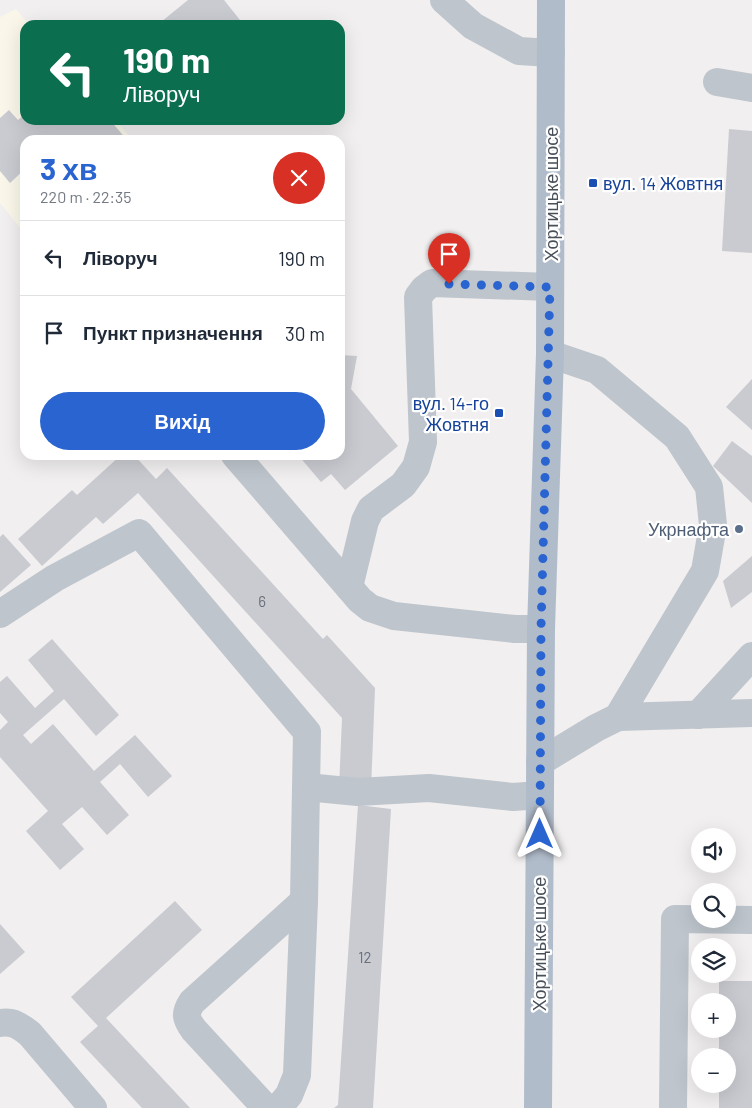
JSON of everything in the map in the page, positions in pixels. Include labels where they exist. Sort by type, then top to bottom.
[{"type":"main road","name":"Хортицьке шосе","points":[[538,1108],[541,629],[550,354],[551,0]]},
{"type":"lane","points":[[444,0],[473,26],[519,52],[551,54]]},
{"type":"lane","points":[[717,82],[752,88]]},
{"type":"lane","points":[[349,587],[365,521],[371,509],[403,485],[416,467],[423,442],[418,297],[432,283],[550,287]]},
{"type":"lane","points":[[550,354],[597,370],[677,437],[709,487],[713,525],[704,571],[618,717]]},
{"type":"lane","points":[[239,460],[360,600],[370,608],[394,616],[515,629],[541,629]]},
{"type":"lane","points":[[0,614],[55,578],[139,533],[307,732],[304,901],[297,1075],[289,1095],[278,1108]]},
{"type":"lane","points":[[698,715],[752,656]]},
{"type":"lane","points":[[540,762],[618,717],[752,713]]},
{"type":"lane","points":[[306,787],[358,792],[428,788],[512,797],[540,795]]},
{"type":"lane","points":[[266,1108],[194,1030],[188,1022],[187,1010],[192,1002],[304,901]]},
{"type":"lane","points":[[673,1108],[675,919],[752,920]]},
{"type":"lane","points":[[0,1023],[10,1022],[22,1027],[30,1034],[94,1108]]},
{"type":"shaded area","points":[[16,9],[26,20],[20,20],[20,125],[120,125],[128,135],[20,135],[20,228],[0,203],[0,17]]},
{"type":"building","points":[[188,0],[224,0],[240,20],[163,20]]},
{"type":"building","points":[[9,110],[18,120],[20,118],[20,125],[114,125],[123,135],[20,135],[20,174],[10,183],[0,171],[0,118]]},
{"type":"building","points":[[729,129],[752,131],[752,253],[722,251]]},
{"type":"building","points":[[345,355],[357,356],[351,389],[398,446],[345,490],[331,474],[321,482],[302,460],[345,460]]},
{"type":"building","points":[[752,379],[752,430],[726,407]]},
{"type":"building","points":[[732,441],[752,456],[752,503],[713,466]]},
{"type":"building","points":[[116,460],[139,460],[156,479],[167,468],[323,639],[327,635],[375,688],[371,790],[339,789],[342,718],[138,493],[103,524],[96,517],[42,566],[18,539],[72,490],[77,495]]},
{"type":"building","points":[[3,534],[31,565],[0,592],[0,537]]},
{"type":"building","points":[[752,556],[752,592],[731,608],[723,581]]},
{"type":"building","points":[[52,639],[119,715],[96,736],[64,699],[23,735],[31,744],[53,724],[94,771],[135,735],[172,776],[148,797],[120,764],[100,782],[129,815],[107,835],[82,807],[62,824],[84,849],[60,870],[26,831],[48,811],[0,757],[0,730],[8,722],[0,713],[0,682],[7,676],[35,708],[54,691],[28,660]]},
{"type":"building","points":[[358,805],[391,809],[373,1108],[334,1108],[338,1105]]},
{"type":"building","points":[[175,901],[202,930],[106,1018],[190,1108],[142,1108],[80,1042],[98,1026],[71,997]]},
{"type":"building","points":[[0,924],[25,952],[0,974]]},
{"type":"building","points":[[752,981],[752,1108],[719,1108],[719,1093],[736,1093],[736,1048],[719,1048],[719,1038],[736,1038],[736,993],[719,993],[719,983]]},
{"type":"place","name":"вул. 14 Жовтня","points":[[593,183]]},
{"type":"place","name":"вул. 14-го Жовтня","points":[[499,413]]},
{"type":"place","name":"Укрнафта","points":[[739,529]]},
{"type":"route","points":[[449,284],[550,287],[541,629],[540,834]]}]
